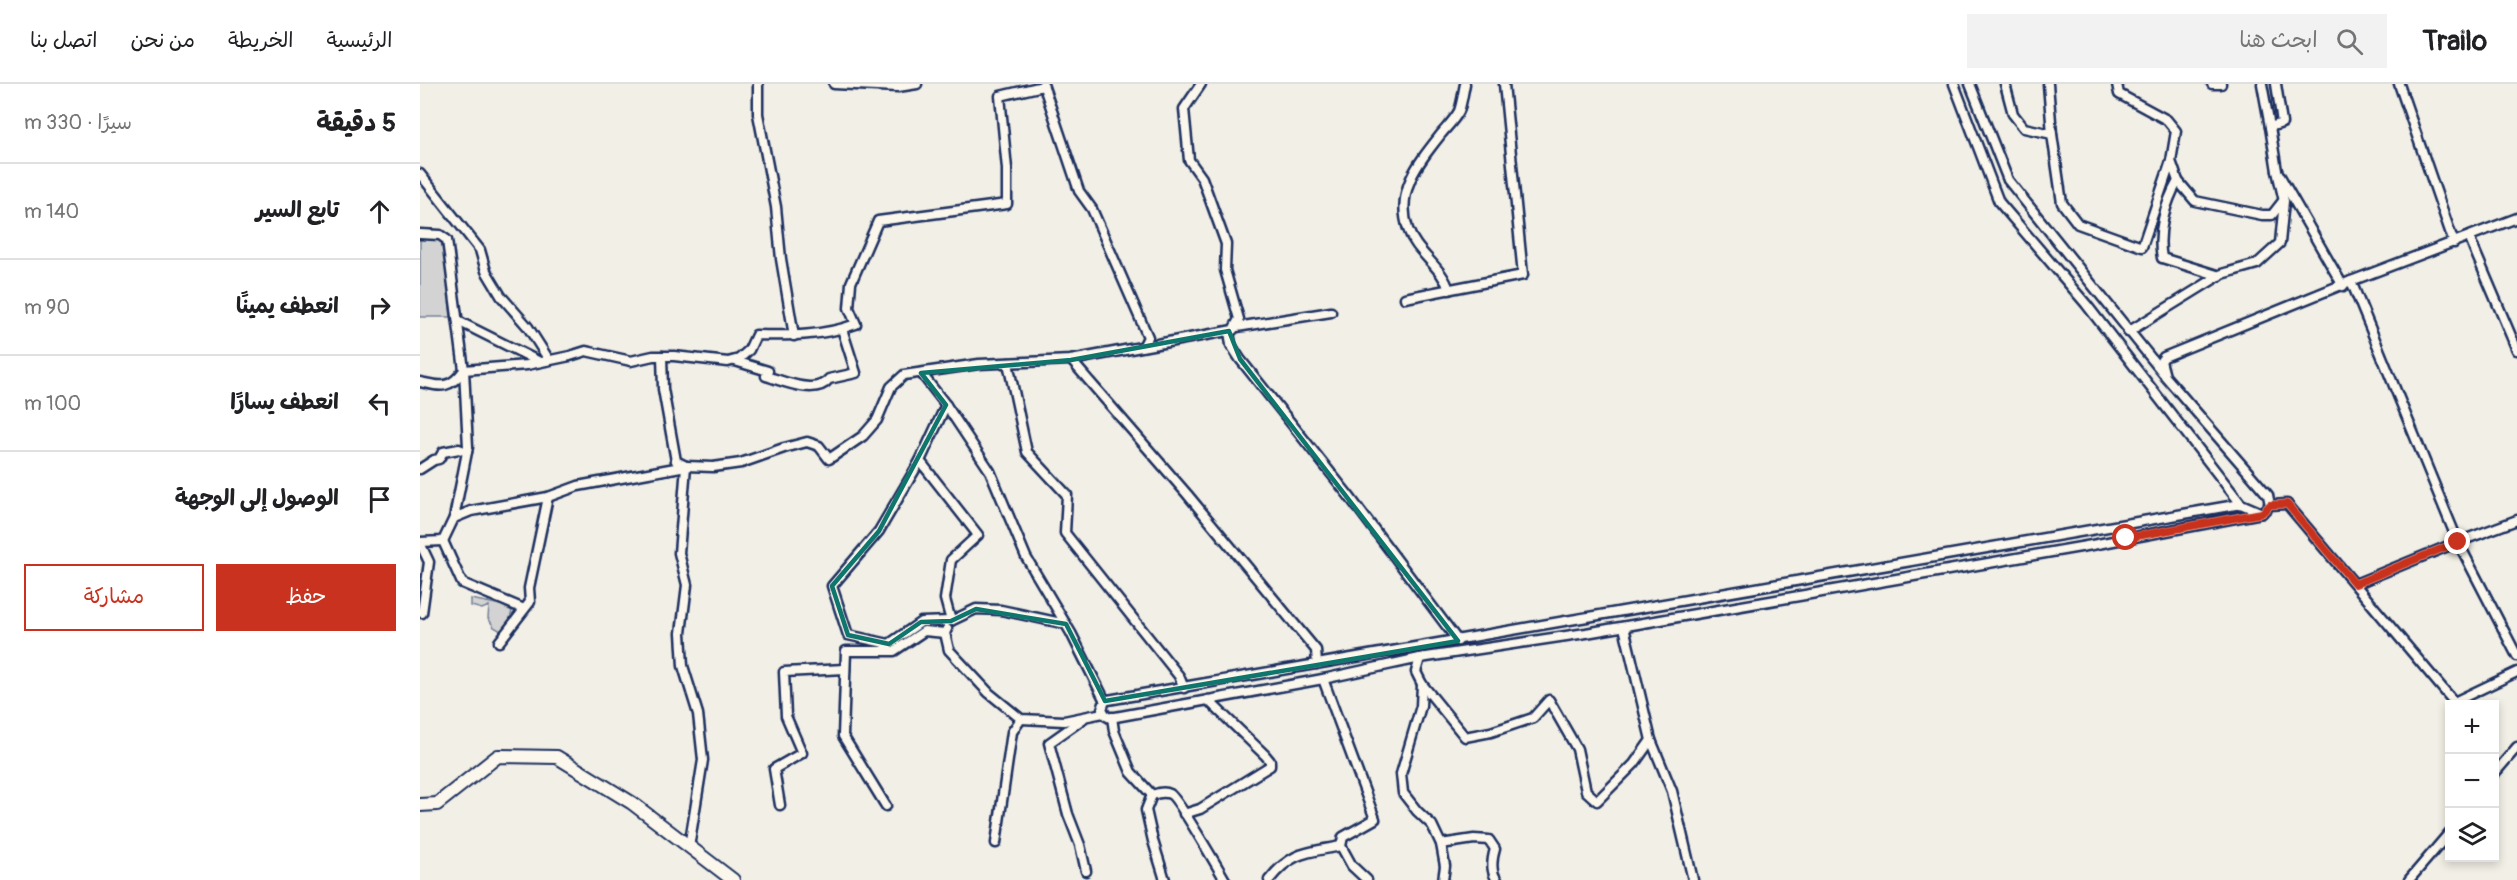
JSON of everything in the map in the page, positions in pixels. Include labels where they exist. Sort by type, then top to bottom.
[{"type":"street","points":[[758,84],[758,114],[776,207],[781,259],[794,336]]},
{"type":"street","points":[[834,84],[898,87],[917,84]]},
{"type":"street","points":[[1201,84],[1184,109],[1189,160],[1202,178],[1226,244],[1225,270],[1239,319],[1233,329],[1231,345],[1356,504],[1458,641]]},
{"type":"street","points":[[1449,290],[1445,278],[1408,231],[1405,213],[1406,191],[1416,165],[1458,112],[1465,84]]},
{"type":"street","points":[[1405,298],[1523,275],[1504,84]]},
{"type":"street","points":[[1954,84],[1999,202],[2086,304],[2241,504],[2262,513]]},
{"type":"street","points":[[1970,84],[2008,180],[2128,332],[2268,495],[2270,505]]},
{"type":"street","points":[[2005,84],[2013,114],[2024,128],[2052,135]]},
{"type":"street","points":[[2048,84],[2052,135],[2062,203],[2078,224],[2142,247],[2171,161],[2176,131],[2167,120],[2119,94],[2117,84]]},
{"type":"street","points":[[2212,84],[2221,84]]},
{"type":"street","points":[[2128,332],[2220,276],[2257,264],[2280,243],[2284,201],[2262,84]]},
{"type":"street","points":[[2270,127],[2282,123],[2276,84]]},
{"type":"street","points":[[2399,84],[2454,243]]},
{"type":"street","points":[[735,361],[749,350],[756,335],[794,336],[842,329],[856,324],[849,308],[851,283],[878,221],[1007,204],[1007,169],[1000,96],[1043,85],[1079,191],[1092,209],[1148,337],[1144,345]]},
{"type":"street","points":[[2171,161],[2178,181],[2195,201],[2262,215],[2272,215],[2284,201]]},
{"type":"street","points":[[2277,171],[2343,286]]},
{"type":"street","points":[[420,174],[476,243],[486,271],[501,296],[528,327],[549,360]]},
{"type":"street","points":[[2178,181],[2171,193],[2159,240],[2162,258],[2220,276]]},
{"type":"street","points":[[2165,376],[2161,361],[2164,357],[2351,281],[2517,218]]},
{"type":"street","points":[[420,234],[440,235],[447,240],[464,370],[467,452],[454,518],[443,541],[462,583],[524,609]]},
{"type":"street","points":[[2469,237],[2517,350]]},
{"type":"street","points":[[2351,281],[2458,542],[2517,656]]},
{"type":"street","points":[[454,518],[471,511],[548,497],[578,486],[686,466],[712,467],[741,463],[807,442],[819,446],[829,459],[863,436],[877,420],[891,387],[904,375],[979,364],[1071,360],[1331,312]]},
{"type":"street","points":[[458,321],[540,362]]},
{"type":"street","points":[[420,382],[441,387],[455,382],[464,370],[540,362],[585,351],[631,361],[662,356],[735,361],[768,371],[766,376],[814,388],[825,384],[829,379],[856,373],[842,329]]},
{"type":"street","points":[[662,356],[663,388],[676,461],[686,466]]},
{"type":"street","points":[[1071,360],[1187,494],[1316,650],[1317,664]]},
{"type":"street","points":[[1008,363],[1027,452],[1067,495],[1065,533],[1179,676],[1184,688]]},
{"type":"street","points":[[921,373],[946,405],[990,471],[1026,557],[1066,624],[1105,702],[1103,713]]},
{"type":"street","points":[[946,405],[920,461],[879,531],[832,586],[848,635],[889,644],[921,622],[951,621],[976,609],[1001,610],[1066,624]]},
{"type":"street","points":[[420,469],[439,459],[444,452],[459,449],[467,452]]},
{"type":"street","points":[[920,461],[978,535],[951,560],[945,598],[951,621],[945,633],[949,650],[989,693],[1021,719],[1064,721],[1103,713],[1112,717],[1323,679],[1420,658],[1624,627],[2262,513],[2270,505],[2287,504],[2454,702],[2517,672]]},
{"type":"street","points":[[686,466],[679,553],[687,585],[681,633],[683,666],[698,714],[703,760],[689,847]]},
{"type":"street","points":[[499,642],[530,602],[535,558],[548,497]]},
{"type":"street","points":[[1105,702],[2241,504]]},
{"type":"street","points":[[2355,584],[2517,520]]},
{"type":"street","points":[[422,613],[429,562],[420,543],[443,541]]},
{"type":"street","points":[[1624,627],[1651,740],[1672,791],[1693,880]]},
{"type":"street","points":[[886,806],[843,735],[846,651],[894,651],[924,631],[945,633]]},
{"type":"street","points":[[1420,658],[1416,672],[1422,684],[1465,737],[1491,732],[1533,718],[1550,700],[1577,749],[1586,791],[1597,801],[1635,764],[1651,740]]},
{"type":"street","points":[[780,806],[774,770],[802,753],[786,716],[784,672],[846,669]]},
{"type":"street","points":[[1323,679],[1375,819],[1343,837],[1341,846],[1352,866],[1367,880]]},
{"type":"street","points":[[1422,684],[1421,706],[1401,774],[1402,793],[1432,825],[1441,844],[1445,866],[1443,880]]},
{"type":"street","points":[[1184,814],[1200,809],[1270,766],[1270,761],[1265,754],[1208,700]]},
{"type":"street","points":[[1086,871],[1049,742],[1089,716]]},
{"type":"street","points":[[1112,717],[1114,731],[1131,772],[1152,795]]},
{"type":"street","points":[[996,843],[1012,732],[1021,719]]},
{"type":"street","points":[[2499,768],[2517,747]]},
{"type":"street","points":[[420,805],[437,804],[498,756],[557,757],[632,803],[733,880]]},
{"type":"street","points":[[1165,880],[1146,810],[1152,795],[1161,792],[1169,793],[1179,802],[1225,880]]},
{"type":"street","points":[[2409,880],[2445,838]]},
{"type":"street","points":[[1441,844],[1474,839],[1489,840],[1495,849],[1492,861],[1494,879]]},
{"type":"street","points":[[1269,880],[1281,864],[1296,855],[1341,846]]},
{"type":"highlighted area","points":[[1229,331],[1240,359],[1458,641],[1105,701],[1066,624],[976,609],[951,621],[921,622],[889,644],[848,635],[832,586],[879,531],[946,405],[921,373],[1071,360]]},
{"type":"shaded area","points":[[420,238],[437,238],[444,244],[451,317],[420,317]]},
{"type":"shaded area","points":[[471,599],[501,605],[512,611],[509,622],[501,631],[494,627],[488,618],[489,606],[482,609],[471,606]]},
{"type":"route","points":[[2126,538],[2262,513],[2270,505],[2287,504],[2355,584],[2458,542]]}]
